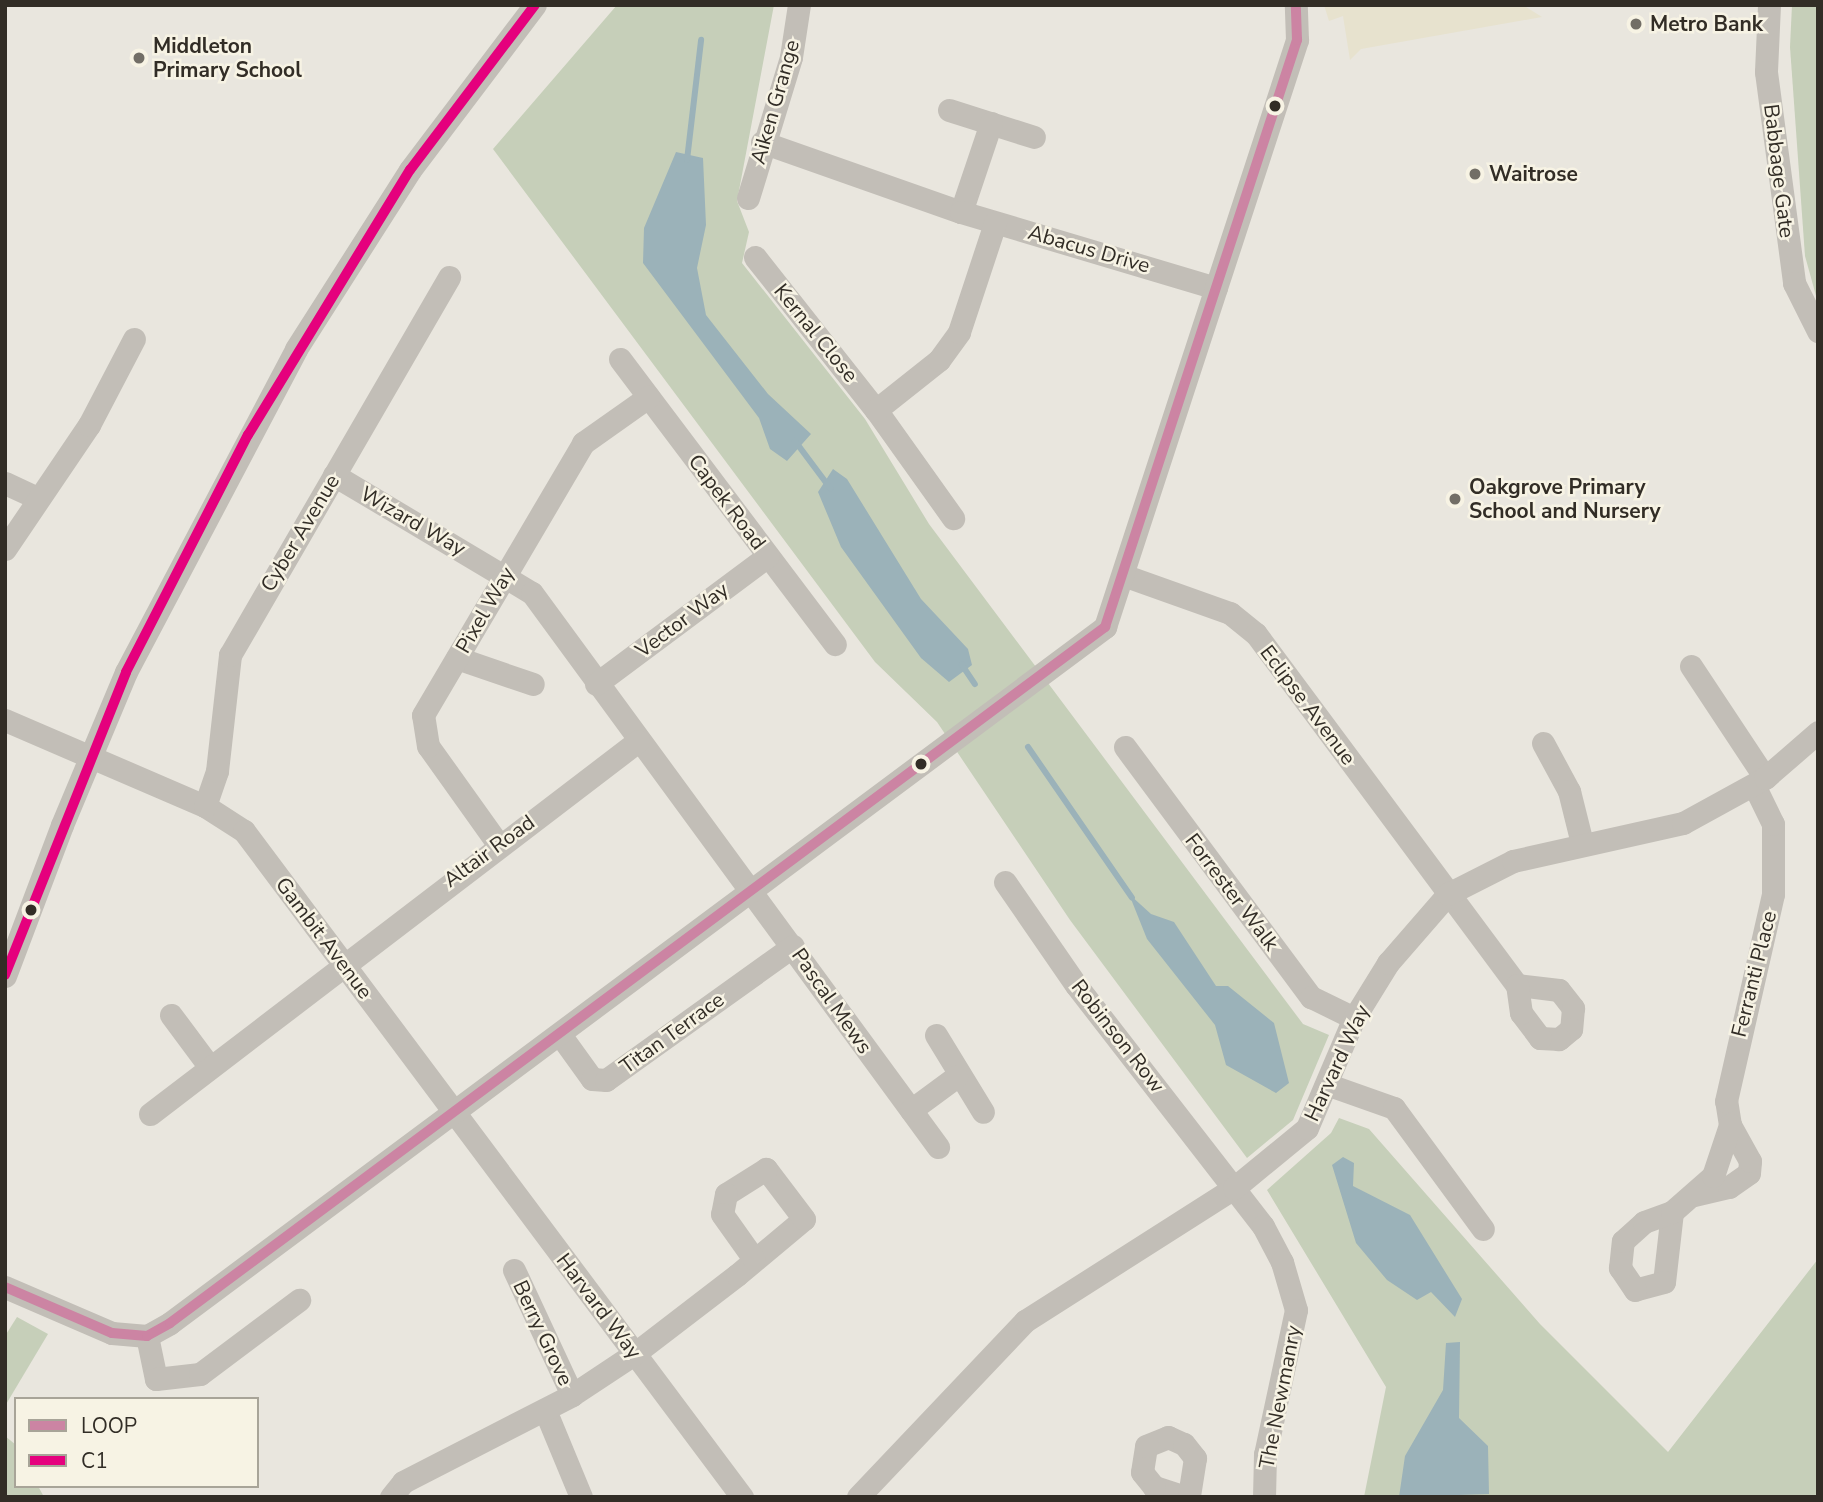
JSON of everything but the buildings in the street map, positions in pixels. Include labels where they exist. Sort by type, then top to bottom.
[{"type":"street","points":[[5,976],[62,825],[126,672],[296,349],[410,170],[535,5]]},
{"type":"street","name":"Aiken Grange","points":[[748,198],[762,142],[792,57],[799,5]]},
{"type":"street","points":[[5,1287],[112,1333],[147,1336],[455,1116],[1105,627],[1297,40],[1296,5]]},
{"type":"street","name":"Babbage Gate","points":[[1769,5],[1766,72],[1794,283],[1818,331]]},
{"type":"street","points":[[949,110],[1034,136]]},
{"type":"street","points":[[961,212],[991,123]]},
{"type":"street","name":"Abacus Drive","points":[[762,142],[961,212],[1216,289]]},
{"type":"street","points":[[877,410],[939,360],[959,332],[995,223]]},
{"type":"street","name":"Kernal Close","points":[[755,257],[877,410],[953,518]]},
{"type":"street","name":"Cyber Avenue","points":[[205,806],[217,771],[230,655],[449,277]]},
{"type":"street","points":[[5,548],[35,497],[89,425],[134,339]]},
{"type":"street","name":"Capek Road","points":[[620,359],[835,644]]},
{"type":"street","name":"Pixel Way","points":[[498,844],[428,746],[423,715],[583,443],[648,397]]},
{"type":"street","name":"Wizard Way","points":[[334,475],[505,574],[532,593],[638,741],[753,892]]},
{"type":"street","points":[[5,483],[35,497]]},
{"type":"street","name":"Vector Way","points":[[596,684],[768,556]]},
{"type":"street","name":"Eclipse Avenue","points":[[1123,575],[1230,613],[1256,634],[1517,985]]},
{"type":"street","points":[[457,658],[533,684]]},
{"type":"street","name":"Ferranti Place","points":[[1691,666],[1760,782],[1773,824],[1773,894],[1752,1001],[1737,1040],[1726,1101],[1730,1125],[1750,1161],[1749,1173],[1729,1187],[1694,1195]]},
{"type":"street","name":"Gambit Avenue","points":[[5,720],[205,806],[244,831],[455,1116]]},
{"type":"street","name":"Harvard Way","points":[[858,1497],[1025,1321],[1234,1188],[1307,1128],[1329,1085],[1354,1018],[1388,963],[1448,894],[1513,861],[1582,843],[1682,823],[1760,782],[1818,732]]},
{"type":"street","name":"Altair Road","points":[[150,1114],[342,962],[638,741]]},
{"type":"street","points":[[1543,743],[1569,791],[1582,843]]},
{"type":"street","name":"Forrester Walk","points":[[1125,747],[1311,997],[1354,1018]]},
{"type":"street","name":"Robinson Row","points":[[1005,882],[1076,985],[1234,1188]]},
{"type":"street","name":"Pascal Mews","points":[[753,892],[938,1147]]},
{"type":"street","name":"Titan Terrace","points":[[561,1035],[592,1079],[606,1080],[793,946]]},
{"type":"street","points":[[171,1015],[209,1066]]},
{"type":"street","points":[[936,1035],[956,1077],[983,1112]]},
{"type":"street","points":[[911,1110],[956,1077]]},
{"type":"street","points":[[1329,1085],[1394,1108],[1483,1229]]},
{"type":"street","name":"Harvard Way","points":[[455,1116],[742,1497]]},
{"type":"street","name":"Ferranti Place","points":[[1672,1212],[1713,1176],[1730,1125]]},
{"type":"street","name":"The Newmanry","points":[[1234,1188],[1282,1262],[1296,1310],[1265,1454],[1264,1497]]},
{"type":"street","name":"Berry Grove","points":[[580,1497],[545,1410],[634,1354],[754,1259]]},
{"type":"street","name":"Berry Grove","points":[[514,1270],[572,1395]]},
{"type":"street","points":[[147,1336],[156,1379],[201,1374],[299,1300]]},
{"type":"street","points":[[391,1497],[403,1482],[545,1410]]},
{"type":"green space","points":[[617,5],[774,5],[737,201],[749,232],[742,263],[865,419],[929,524],[1303,1024],[1329,1035],[1293,1120],[1247,1158],[1070,920],[937,722],[875,662],[493,149]]},
{"type":"green space","points":[[1792,5],[1818,5],[1818,303],[1805,256],[1790,47]]},
{"type":"green space","points":[[1339,1118],[1369,1129],[1540,1324],[1668,1452],[1818,1259],[1818,1497],[1364,1497],[1386,1387],[1267,1190],[1331,1133]]},
{"type":"green space","points":[[17,1317],[48,1334],[5,1406],[5,1336]]},
{"type":"green space","points":[[5,1436],[14,1443],[14,1488],[39,1488],[44,1497],[5,1497]]},
{"type":"shaded area","points":[[1324,5],[1523,5],[1542,17],[1361,49],[1350,60],[1343,16],[1329,21]]},
{"type":"water","points":[[676,152],[703,158],[706,225],[697,268],[706,315],[768,394],[811,434],[787,461],[770,449],[759,418],[643,263],[644,228]]},
{"type":"water","points":[[833,469],[847,479],[921,599],[968,649],[972,665],[949,682],[921,658],[841,547],[818,492]]},
{"type":"water","points":[[1129,894],[1151,914],[1174,922],[1216,986],[1228,986],[1274,1023],[1289,1083],[1276,1093],[1226,1065],[1215,1025],[1147,939]]},
{"type":"water","points":[[1343,1157],[1354,1163],[1353,1186],[1410,1215],[1462,1299],[1455,1317],[1431,1292],[1417,1300],[1387,1280],[1356,1243],[1332,1165]]},
{"type":"water","points":[[1460,1342],[1459,1418],[1488,1446],[1489,1494],[1399,1497],[1405,1456],[1443,1390],[1446,1343]]},
{"type":"waterway","points":[[687,160],[701,40]]},
{"type":"waterway","points":[[795,441],[830,488]]},
{"type":"waterway","points":[[962,665],[975,684]]},
{"type":"waterway","points":[[1028,747],[1132,898]]},
{"type":"transit line","name":"C1","points":[[5,975],[126,672],[248,435],[410,170],[535,5]]},
{"type":"transit line","name":"LOOP","points":[[5,1287],[112,1333],[147,1336],[170,1323],[1105,627],[1297,40],[1296,5]]},
{"type":"place","name":"Metro Bank","points":[[1636,24]]},
{"type":"place","name":"Middleton Primary School","points":[[139,58]]},
{"type":"place","name":"Waitrose","points":[[1475,174]]},
{"type":"place","name":"Oakgrove Primary School and Nursery","points":[[1455,499]]}]
